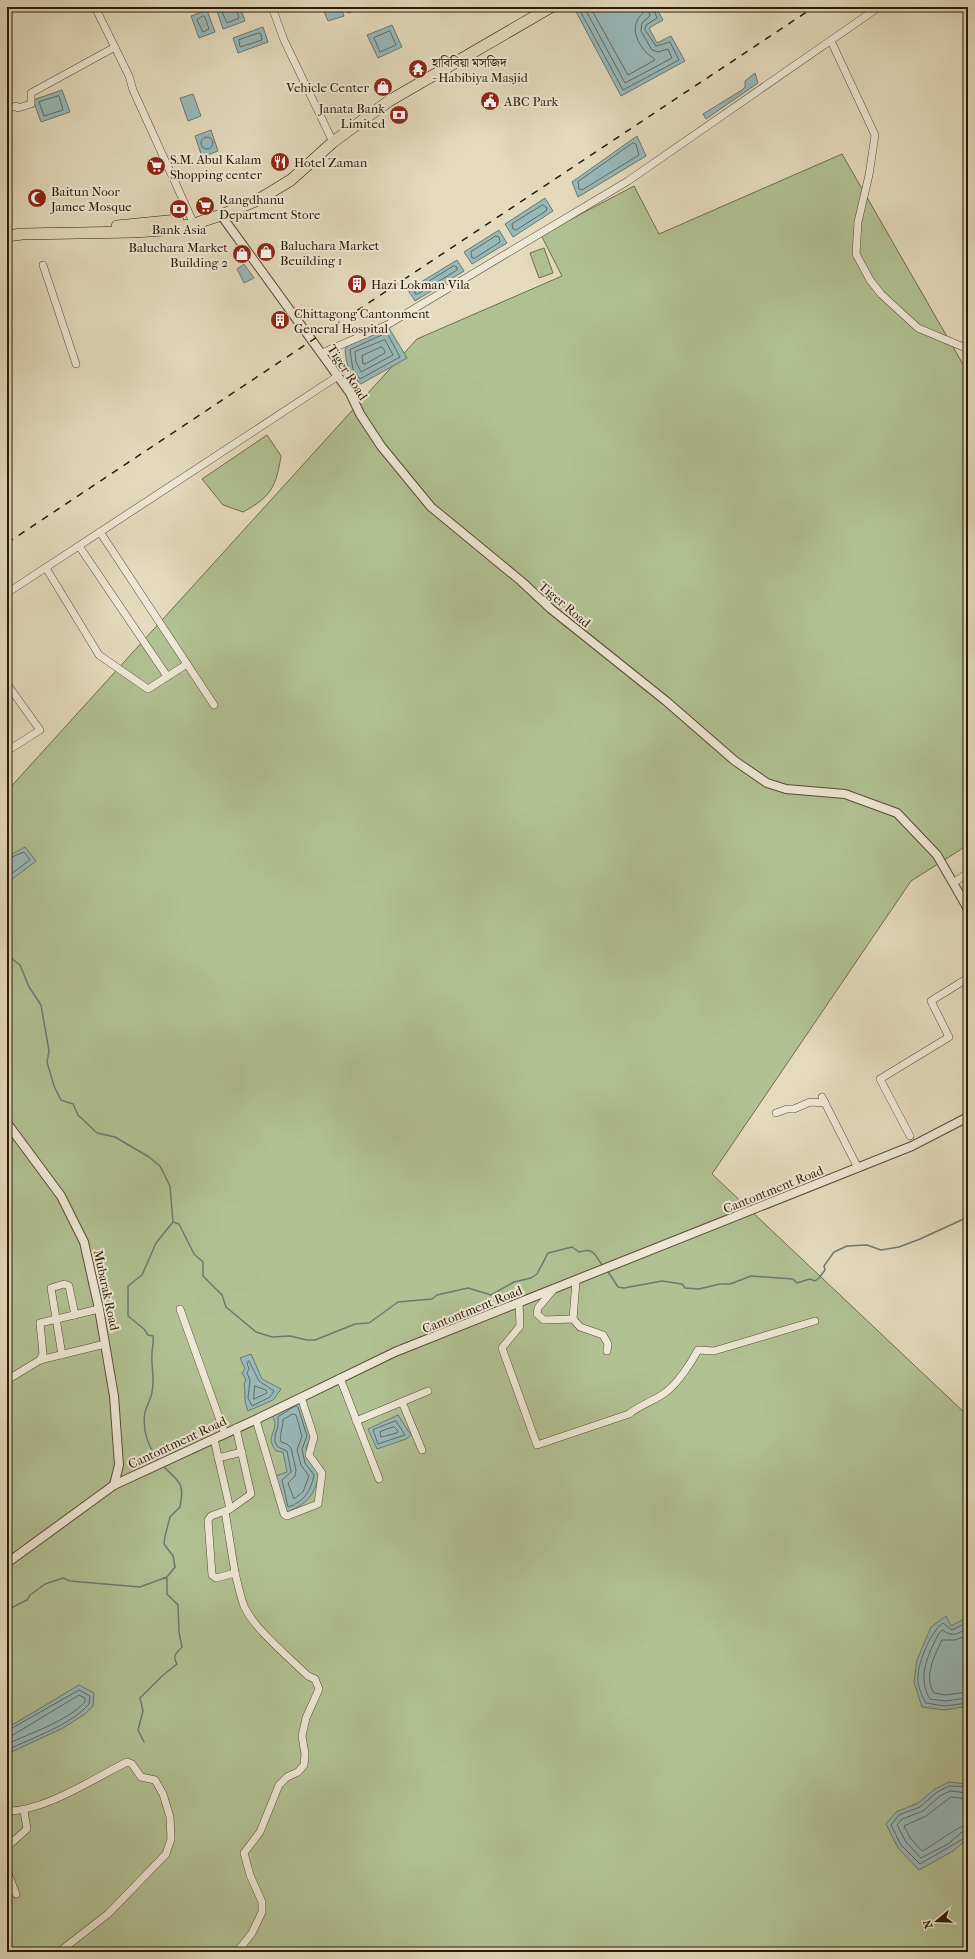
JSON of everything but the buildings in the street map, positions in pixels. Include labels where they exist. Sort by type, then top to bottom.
[{"type":"highway","points":[[7,230],[37,227],[115,226],[194,221],[245,199],[280,180],[332,140],[385,96],[537,7]]},
{"type":"highway","points":[[7,236],[22,234],[163,230],[221,215],[258,200],[291,180],[332,140],[396,96],[551,7]]},
{"type":"street","points":[[95,7],[115,47],[194,221]]},
{"type":"street","points":[[272,7],[284,40],[332,140]]},
{"type":"street","points":[[322,353],[387,325],[628,181],[879,7]]},
{"type":"street","points":[[831,41],[875,135],[869,175],[858,222],[856,254],[870,280],[881,294],[918,328],[968,349]]},
{"type":"street","points":[[7,109],[16,106],[18,108],[31,104],[31,93],[115,47]]},
{"type":"street","name":"Tiger Road","points":[[221,215],[338,376],[381,446],[431,506],[521,581],[551,609],[666,700],[735,761],[767,783],[786,789],[845,794],[897,813],[937,855],[968,909]]},
{"type":"street","points":[[43,265],[76,364]]},
{"type":"street","points":[[7,593],[338,376]]},
{"type":"street","points":[[100,532],[214,705]]},
{"type":"street","points":[[79,546],[167,676]]},
{"type":"street","points":[[46,568],[100,655],[148,689],[187,664]]},
{"type":"street","points":[[7,685],[40,730],[7,751]]},
{"type":"street","points":[[953,883],[968,873]]},
{"type":"street","points":[[910,1136],[880,1079],[949,1037],[931,1001],[968,978]]},
{"type":"street","points":[[776,1113],[787,1109],[794,1109],[810,1102],[824,1100],[858,1168]]},
{"type":"street","name":"Cantontment Road","points":[[7,1563],[114,1485],[258,1419],[396,1352],[912,1146],[968,1117]]},
{"type":"street","name":"Mubarak Road","points":[[7,1122],[61,1196],[84,1242],[99,1309],[114,1396],[119,1465],[114,1485]]},
{"type":"street","points":[[576,1281],[573,1319],[580,1327],[603,1335],[608,1344],[607,1351]]},
{"type":"street","points":[[62,1355],[51,1288],[64,1284],[69,1286],[76,1315]]},
{"type":"street","points":[[553,1290],[538,1308],[537,1314],[544,1320],[573,1319]]},
{"type":"street","points":[[519,1303],[520,1326],[502,1348],[537,1445],[629,1414],[642,1404],[666,1392],[691,1364],[698,1350],[714,1351],[815,1321]]},
{"type":"street","points":[[40,1360],[43,1354],[40,1323],[99,1309]]},
{"type":"street","points":[[180,1309],[225,1434]]},
{"type":"street","points":[[7,1380],[40,1360],[105,1344]]},
{"type":"street","points":[[340,1378],[379,1479]]},
{"type":"street","points":[[356,1421],[428,1391]]},
{"type":"street","points":[[258,1419],[284,1514],[287,1516],[318,1504],[322,1473],[309,1455],[314,1437],[301,1397]]},
{"type":"street","points":[[402,1402],[422,1450]]},
{"type":"street","points":[[235,1573],[216,1578],[212,1575],[208,1520],[211,1516],[228,1510],[251,1494],[236,1428]]},
{"type":"street","points":[[214,1439],[228,1510],[235,1573],[244,1606],[249,1615],[266,1634],[308,1676],[315,1679],[319,1689],[306,1718],[302,1736],[305,1754],[304,1765],[298,1772],[287,1777],[279,1785],[260,1832],[244,1853],[250,1875],[262,1902],[262,1912],[252,1933],[237,1952]]},
{"type":"street","points":[[218,1458],[242,1452]]},
{"type":"street","points":[[7,1811],[24,1811],[54,1799],[129,1762],[141,1778],[155,1780],[164,1794],[170,1817],[171,1839],[166,1854],[108,1914],[59,1952]]},
{"type":"street","points":[[7,1847],[27,1829],[24,1811]]},
{"type":"street","points":[[7,1871],[16,1894]]},
{"type":"green space","points":[[842,154],[968,373],[968,845],[911,881],[712,1174],[968,1416],[968,1952],[7,1952],[7,791],[417,339],[562,276],[541,235],[634,186],[659,234]]},
{"type":"green space","points":[[544,248],[553,273],[539,278],[530,253]]},
{"type":"green space","points":[[267,435],[281,456],[277,476],[271,490],[260,501],[243,512],[223,505],[202,479]]},
{"type":"water","points":[[240,7],[245,21],[223,29],[216,8]]},
{"type":"water","points":[[322,7],[341,7],[344,16],[328,21]]},
{"type":"water","points":[[346,7],[366,7],[348,13]]},
{"type":"water","points":[[656,7],[663,20],[649,28],[657,43],[671,36],[685,61],[621,96],[574,8]]},
{"type":"water","points":[[207,10],[215,32],[199,38],[191,16]]},
{"type":"water","points":[[392,25],[402,47],[378,58],[367,35]]},
{"type":"water","points":[[263,27],[268,42],[238,53],[233,38]]},
{"type":"water","points":[[755,73],[758,83],[706,119],[703,114],[742,90],[745,87],[745,81]]},
{"type":"water","points":[[62,90],[70,112],[41,122],[33,100]]},
{"type":"water","points":[[193,94],[201,116],[188,121],[180,98]]},
{"type":"water","points":[[211,130],[218,151],[202,157],[195,136]]},
{"type":"water","points":[[637,136],[646,156],[578,197],[572,182]]},
{"type":"water","points":[[545,198],[553,211],[513,237],[505,224]]},
{"type":"water","points":[[499,230],[507,243],[472,264],[464,252]]},
{"type":"water","points":[[457,260],[464,271],[415,301],[408,290]]},
{"type":"water","points":[[244,264],[254,278],[244,283],[237,269]]},
{"type":"water","points":[[389,328],[407,358],[361,384],[357,381],[349,369],[345,349],[349,345]]},
{"type":"water","points":[[25,847],[36,861],[7,883],[7,857]]},
{"type":"water","points":[[251,1354],[262,1379],[281,1389],[273,1400],[248,1411],[245,1400],[244,1384],[246,1380],[242,1373],[245,1369],[240,1358]]},
{"type":"water","points":[[298,1400],[302,1405],[311,1437],[306,1448],[309,1461],[319,1473],[313,1493],[305,1502],[287,1512],[283,1510],[283,1501],[276,1476],[287,1472],[283,1452],[276,1451],[271,1440],[275,1425],[273,1415]]},
{"type":"water","points":[[398,1415],[411,1435],[406,1439],[377,1449],[368,1429]]},
{"type":"water","points":[[946,1616],[951,1626],[968,1617],[968,1706],[945,1710],[922,1707],[914,1682],[917,1660],[931,1627]]},
{"type":"water","points":[[79,1685],[94,1693],[93,1706],[85,1714],[63,1728],[7,1754],[7,1728]]},
{"type":"water","points":[[968,1780],[968,1838],[953,1851],[919,1870],[898,1848],[886,1824],[896,1812],[918,1803],[935,1789],[949,1782],[966,1784]]},
{"type":"waterway","points":[[7,955],[20,965],[29,987],[41,1005],[49,1051],[47,1062],[54,1086],[61,1100],[73,1104],[78,1115],[97,1133],[115,1137],[149,1157],[160,1166],[170,1186],[173,1222],[156,1243],[142,1275],[128,1286],[128,1316],[144,1329],[148,1335],[153,1336],[153,1387],[145,1412],[144,1425],[149,1445],[160,1461]]},
{"type":"waterway","points":[[607,1270],[618,1287],[624,1288],[662,1281],[682,1284],[685,1288],[699,1289],[720,1284],[730,1284],[751,1276],[793,1279],[797,1283],[810,1279],[815,1281],[825,1270],[824,1266],[834,1252],[847,1246],[867,1245],[881,1250],[899,1247],[968,1217]]},
{"type":"waterway","points":[[173,1222],[179,1224],[194,1254],[203,1262],[203,1276],[222,1295],[226,1307],[256,1332],[272,1337],[290,1336],[307,1340],[315,1340],[355,1324],[369,1323],[398,1302],[432,1299],[437,1295],[468,1288],[491,1295],[514,1282],[531,1278],[537,1274],[548,1253],[572,1247],[579,1252],[591,1251],[596,1255],[603,1266]]},
{"type":"waterway","points":[[7,1610],[27,1600],[30,1595],[45,1584],[63,1578],[70,1581],[140,1587],[167,1577],[175,1567],[173,1556],[164,1544],[165,1536],[170,1517],[180,1507],[182,1492],[177,1479],[163,1466]]},
{"type":"waterway","points":[[144,1742],[138,1730],[143,1711],[140,1698],[162,1676],[177,1664],[175,1659],[176,1653],[182,1647],[179,1632],[178,1605],[167,1594],[167,1579],[164,1578]]},
{"type":"railway","points":[[7,543],[814,7]]},
{"type":"place","name":"হাবিবিয়া মসজিদ - Habibiya Masjid","points":[[418,69]]},
{"type":"place","name":"Vehicle Center","points":[[383,87]]},
{"type":"place","name":"ABC Park","points":[[490,101]]},
{"type":"place","name":"Janata Bank Limited","points":[[399,115]]},
{"type":"place","name":"Hotel Zaman","points":[[280,162]]},
{"type":"place","name":"S.M. Abul Kalam Shopping center","points":[[156,166]]},
{"type":"place","name":"Baitun Noor Jamee Mosque","points":[[37,198]]},
{"type":"place","name":"Rangdhanu Department Store","points":[[205,206]]},
{"type":"place","name":"Bank Asia","points":[[179,209]]},
{"type":"place","name":"Baluchara Market Beuilding 1","points":[[266,252]]},
{"type":"place","name":"Baluchara Market Building 2","points":[[242,254]]},
{"type":"place","name":"Hazi Lokman Vila","points":[[357,284]]},
{"type":"place","name":"Chittagong Cantonment General Hospital","points":[[280,320]]}]
